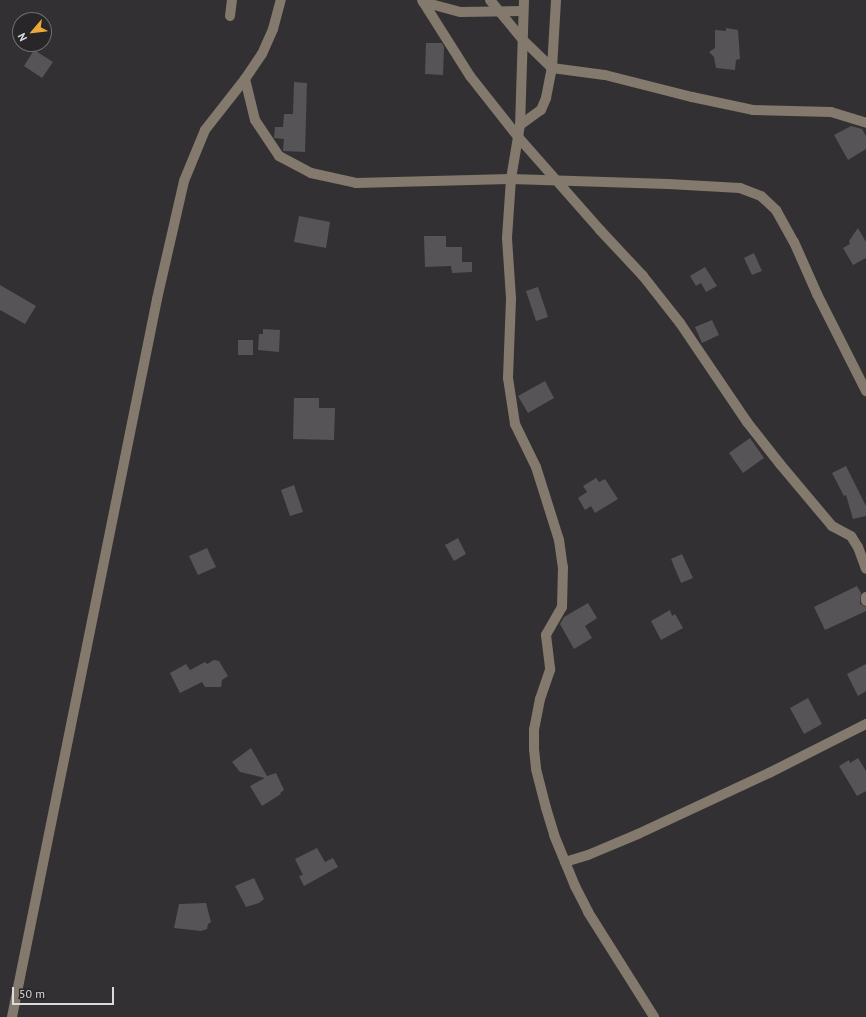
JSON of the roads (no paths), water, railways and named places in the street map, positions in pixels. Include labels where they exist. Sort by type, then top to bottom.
[{"type":"street","points":[[230,16],[232,0]]},
{"type":"street","points":[[12,1017],[157,300],[184,181],[205,130],[245,79],[262,54],[273,29],[281,0]]},
{"type":"street","points":[[490,0],[523,40],[552,68],[605,75],[692,97],[753,110],[831,112],[866,123]]},
{"type":"street","points":[[524,0],[520,125],[511,180],[507,238],[511,299],[509,386],[515,424],[536,467],[559,540],[563,567],[562,608],[546,634],[550,670],[540,700],[534,730],[536,769],[546,808],[565,862],[588,912],[654,1017]]},
{"type":"street","points":[[520,125],[541,110],[546,98],[552,68],[556,0]]},
{"type":"street","points":[[422,1],[460,12],[523,11]]},
{"type":"street","points":[[422,1],[470,76],[519,138],[557,182],[643,276],[680,323],[747,422],[794,482],[832,526],[851,536],[858,547],[866,569]]},
{"type":"street","points":[[245,79],[255,120],[279,156],[311,173],[356,182],[511,180],[668,184],[740,188],[761,196],[776,210],[794,242],[817,294],[866,391]]},
{"type":"street","points":[[565,862],[588,855],[638,834],[769,773],[866,724]]}]
